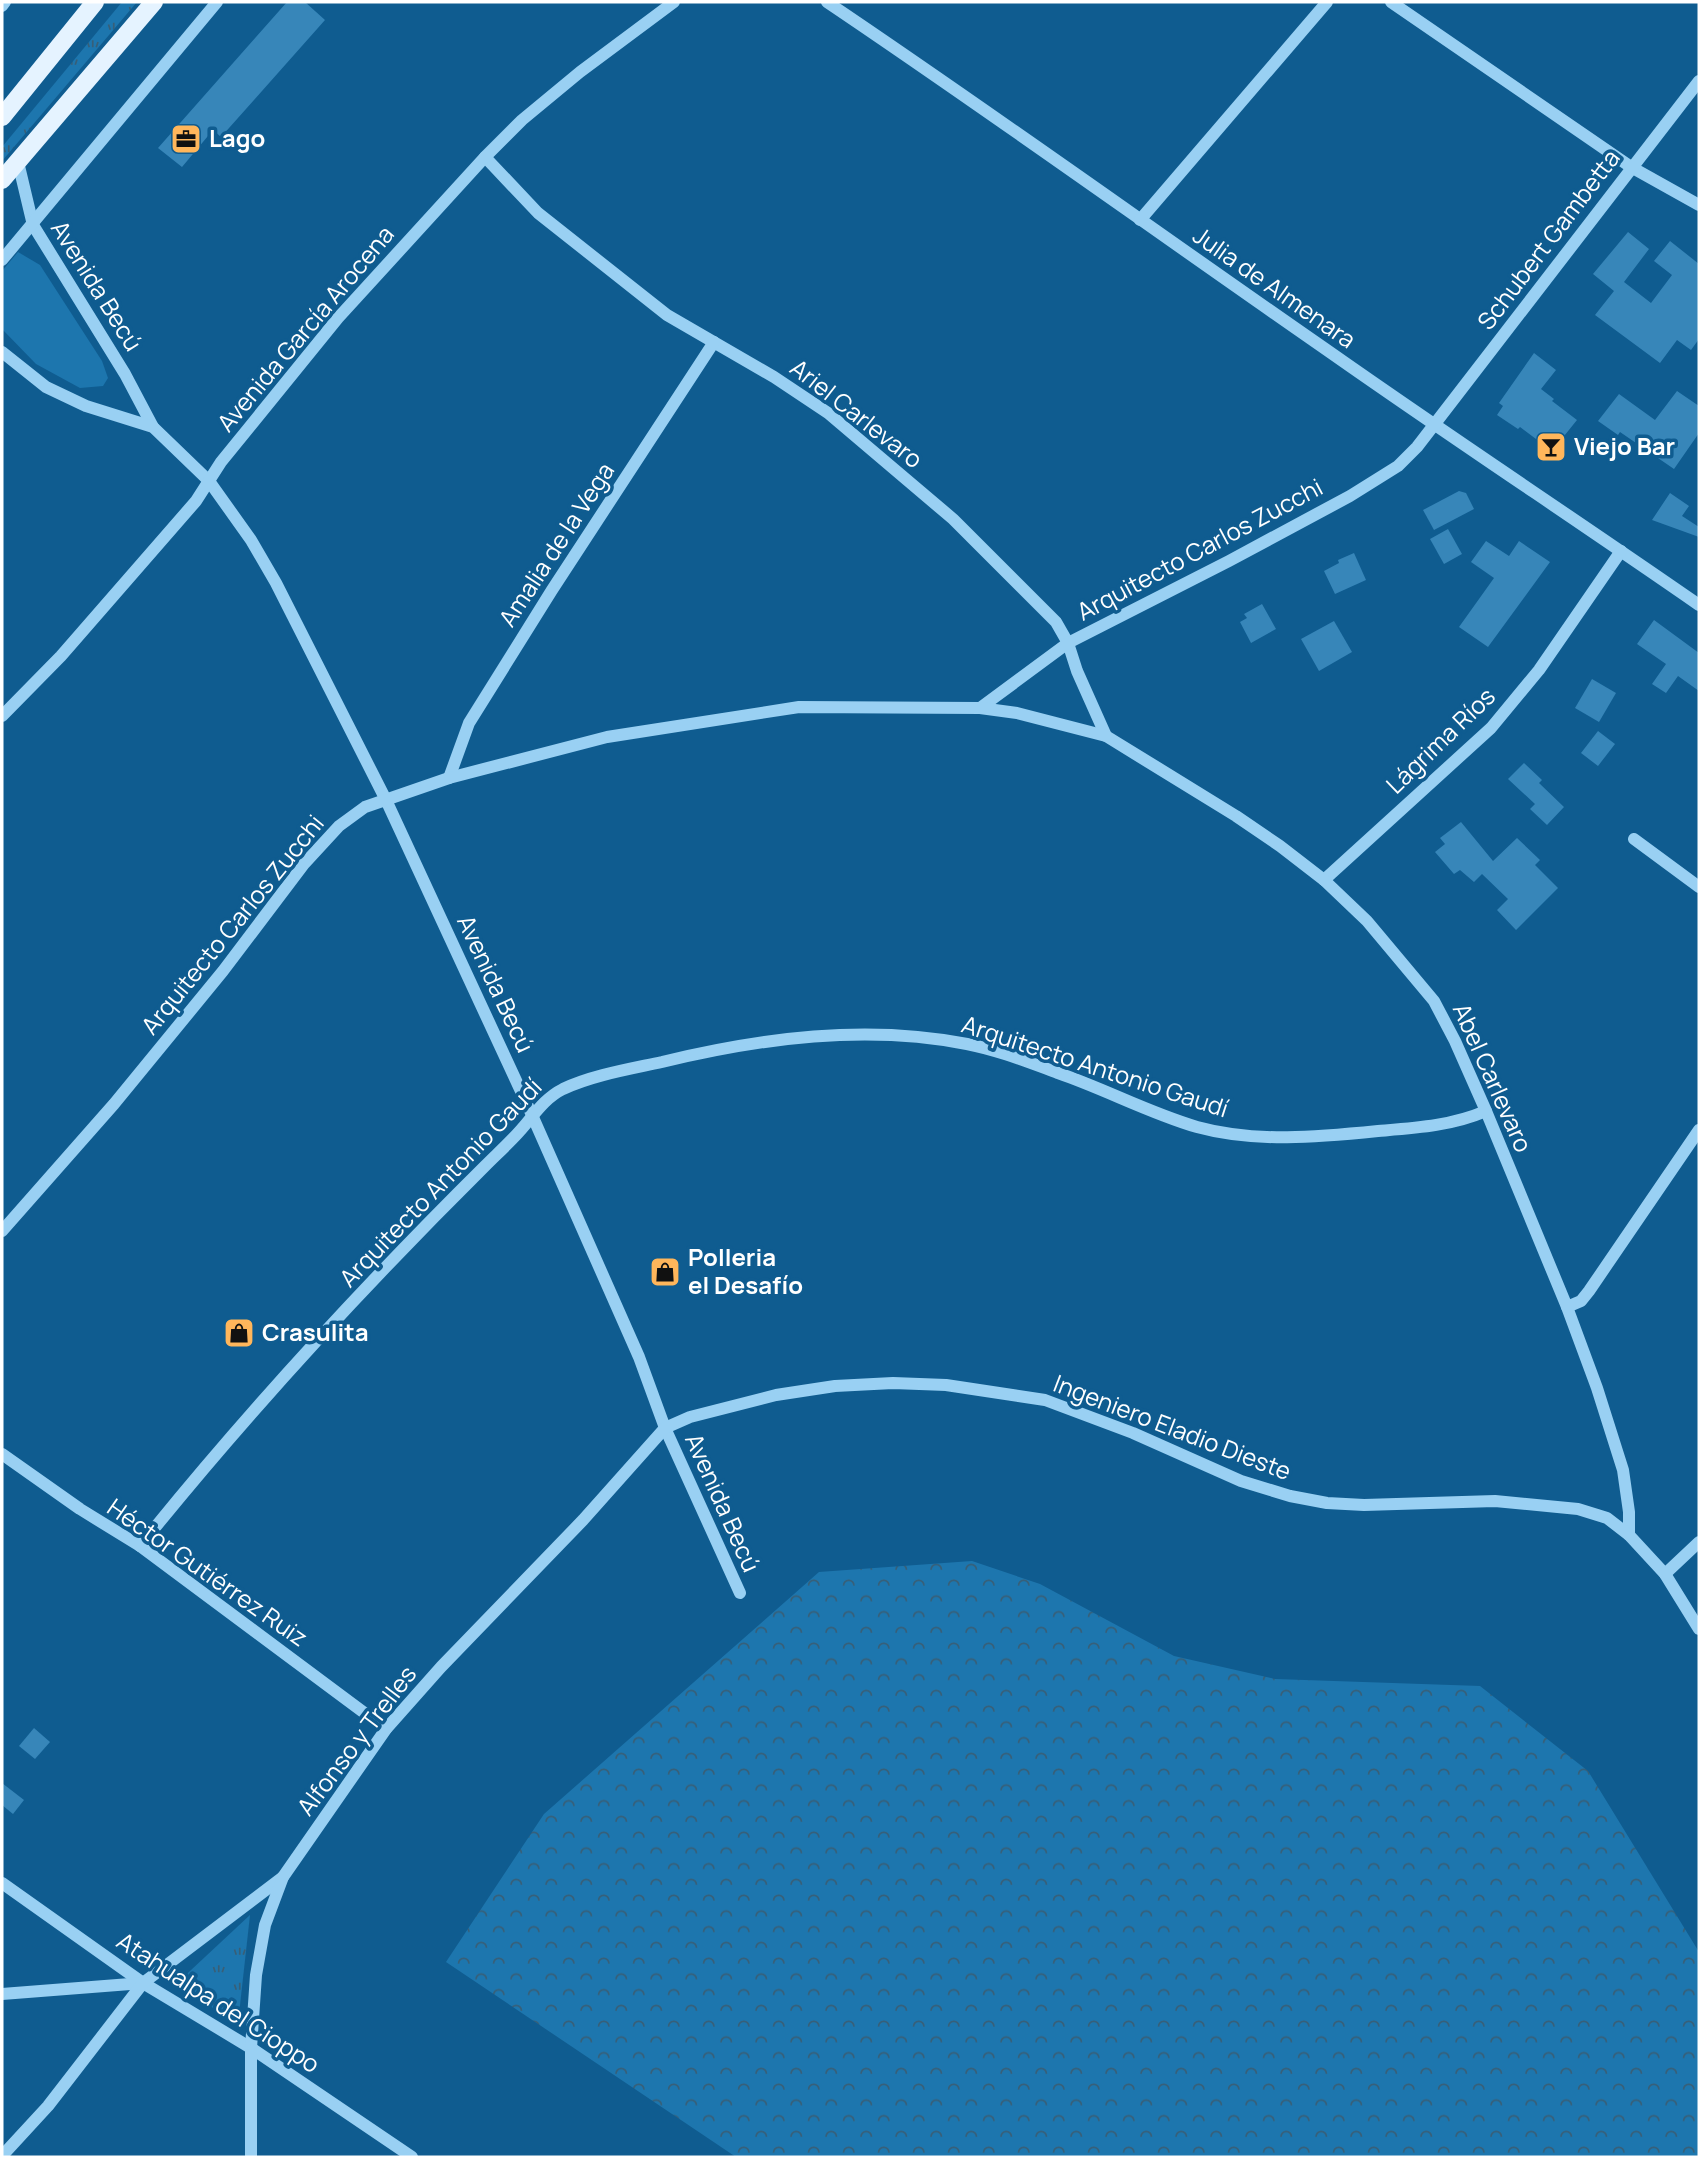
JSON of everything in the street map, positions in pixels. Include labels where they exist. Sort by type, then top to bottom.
[{"type":"main road","points":[[2,117],[95,2]]},
{"type":"main road","points":[[2,180],[154,2]]},
{"type":"street","points":[[2,260],[217,2]]},
{"type":"street","name":"Avenida García Arocena","points":[[2,716],[61,656],[196,501],[221,462],[338,318],[485,157],[522,120],[570,80],[674,2]]},
{"type":"street","name":"Julia de Almenara","points":[[827,2],[1038,146],[1434,425],[1543,496],[1699,605]]},
{"type":"street","points":[[1140,220],[1327,2]]},
{"type":"street","points":[[1391,2],[1631,167],[1699,205]]},
{"type":"street","name":"Schubert Gambetta","points":[[1434,425],[1699,81]]},
{"type":"street","name":"Ariel Carlevaro","points":[[485,157],[538,213],[585,252],[667,315],[774,377],[828,413],[953,519],[1056,622],[1068,643],[1077,671],[1106,736]]},
{"type":"street","name":"Avenida Becú","points":[[18,162],[33,225],[125,374],[153,426],[209,481],[251,540],[276,583],[386,800],[532,1115],[639,1357],[665,1428],[740,1593]]},
{"type":"street","name":"Amalia de la Vega","points":[[449,778],[469,723],[552,590],[714,342]]},
{"type":"street","name":"Avenida Becú","points":[[2,352],[46,387],[86,406],[153,426]]},
{"type":"street","name":"Arquitecto Carlos Zucchi","points":[[980,708],[1068,643],[1229,561],[1398,467],[1434,425]]},
{"type":"street","name":"Lágrima Ríos","points":[[1324,880],[1491,728],[1539,670],[1621,551]]},
{"type":"street","name":"Arquitecto Carlos Zucchi","points":[[2,1231],[114,1104],[206,992],[304,864],[339,826],[365,807],[449,778],[607,737],[799,707],[980,708],[1017,713],[1106,736]]},
{"type":"street","name":"Abel Carlevaro","points":[[1106,736],[1236,816],[1324,880],[1367,922],[1434,1001],[1486,1111],[1567,1307],[1597,1388],[1623,1470],[1629,1512],[1629,1535]]},
{"type":"street","points":[[1634,839],[1699,887]]},
{"type":"street","name":"Arquitecto Antonio Gaudí","points":[[140,1546],[251,1414],[437,1214],[521,1130],[542,1104],[564,1089],[615,1073],[741,1046],[792,1038],[846,1035],[928,1039],[969,1045],[1061,1074],[1164,1116],[1202,1128],[1255,1136],[1321,1136],[1441,1125],[1486,1111]]},
{"type":"street","points":[[1567,1307],[1581,1301],[1589,1291],[1699,1130]]},
{"type":"street","name":"Ingeniero Eladio Dieste","points":[[665,1428],[718,1408],[835,1386],[893,1383],[946,1385],[1045,1400],[1110,1423],[1241,1481],[1290,1496],[1327,1503],[1364,1505],[1495,1501],[1578,1509],[1607,1518],[1629,1535],[1665,1574],[1699,1629]]},
{"type":"street","name":"Alfonso y Trelles","points":[[251,2157],[251,2048],[256,1975],[265,1925],[283,1877],[386,1729],[441,1667],[583,1520],[665,1428]]},
{"type":"street","name":"Héctor Gutiérrez Ruiz","points":[[2,1454],[80,1509],[140,1546],[386,1729]]},
{"type":"street","points":[[1665,1574],[1699,1542]]},
{"type":"street","points":[[2,2156],[48,2106],[143,1983],[283,1877]]},
{"type":"street","name":"Atahualpa del Cioppo","points":[[2,1883],[143,1983],[251,2048],[412,2157]]},
{"type":"street","points":[[2,1994],[143,1983]]},
{"type":"green space","points":[[122,2],[137,2],[2,161],[2,147]]},
{"type":"green space","points":[[18,252],[40,265],[102,361],[108,378],[103,386],[80,388],[36,364],[2,329],[2,271]]},
{"type":"green space","points":[[972,1561],[1040,1584],[1174,1656],[1275,1679],[1480,1686],[1588,1771],[1699,1952],[1699,2157],[736,2157],[446,1962],[544,1814],[819,1572]]},
{"type":"green space","points":[[250,1915],[238,2023],[175,1985]]},
{"type":"building","points":[[287,2],[305,2],[325,20],[221,137],[213,130],[182,167],[158,148]]},
{"type":"building","points":[[1628,232],[1649,249],[1624,282],[1651,303],[1672,275],[1654,261],[1670,241],[1699,264],[1699,339],[1691,350],[1677,340],[1660,363],[1595,315],[1614,291],[1593,274]]},
{"type":"building","points":[[1534,353],[1556,370],[1541,389],[1577,420],[1552,451],[1520,427],[1518,429],[1497,415],[1503,406],[1499,403]]},
{"type":"building","points":[[1677,391],[1699,406],[1699,433],[1674,469],[1620,432],[1618,435],[1598,421],[1619,394],[1655,420]]},
{"type":"building","points":[[1459,491],[1466,493],[1474,509],[1434,530],[1423,510]]},
{"type":"building","points":[[1670,493],[1689,506],[1682,516],[1699,527],[1699,537],[1652,520]]},
{"type":"building","points":[[1448,529],[1462,554],[1444,564],[1430,539]]},
{"type":"building","points":[[1486,541],[1509,556],[1519,541],[1550,562],[1488,647],[1459,627],[1494,578],[1471,562]]},
{"type":"building","points":[[1354,553],[1366,580],[1335,594],[1324,571],[1339,563],[1338,560]]},
{"type":"building","points":[[1262,604],[1276,629],[1251,643],[1240,622],[1247,618],[1244,614]]},
{"type":"building","points":[[1654,620],[1699,653],[1699,691],[1678,676],[1666,693],[1652,684],[1666,664],[1637,644]]},
{"type":"building","points":[[1334,621],[1352,652],[1319,671],[1301,639]]},
{"type":"building","points":[[1592,679],[1616,693],[1599,722],[1575,708]]},
{"type":"building","points":[[1598,731],[1615,744],[1598,766],[1581,753]]},
{"type":"building","points":[[1524,763],[1542,780],[1539,783],[1564,807],[1547,825],[1530,809],[1535,804],[1508,779]]},
{"type":"building","points":[[1461,822],[1493,861],[1517,838],[1540,860],[1535,865],[1558,888],[1516,930],[1497,910],[1508,899],[1482,874],[1474,882],[1460,870],[1454,874],[1435,852],[1445,844],[1440,838]]},
{"type":"building","points":[[34,1728],[50,1742],[35,1759],[19,1746]]},
{"type":"building","points":[[2,1783],[24,1800],[13,1814],[2,1805]]},
{"type":"place","name":"Lago","points":[[186,139]]},
{"type":"place","name":"Viejo Bar","points":[[1551,447]]},
{"type":"place","name":"Polleria el Desafío","points":[[665,1272]]},
{"type":"place","name":"Crasulita","points":[[239,1333]]}]
